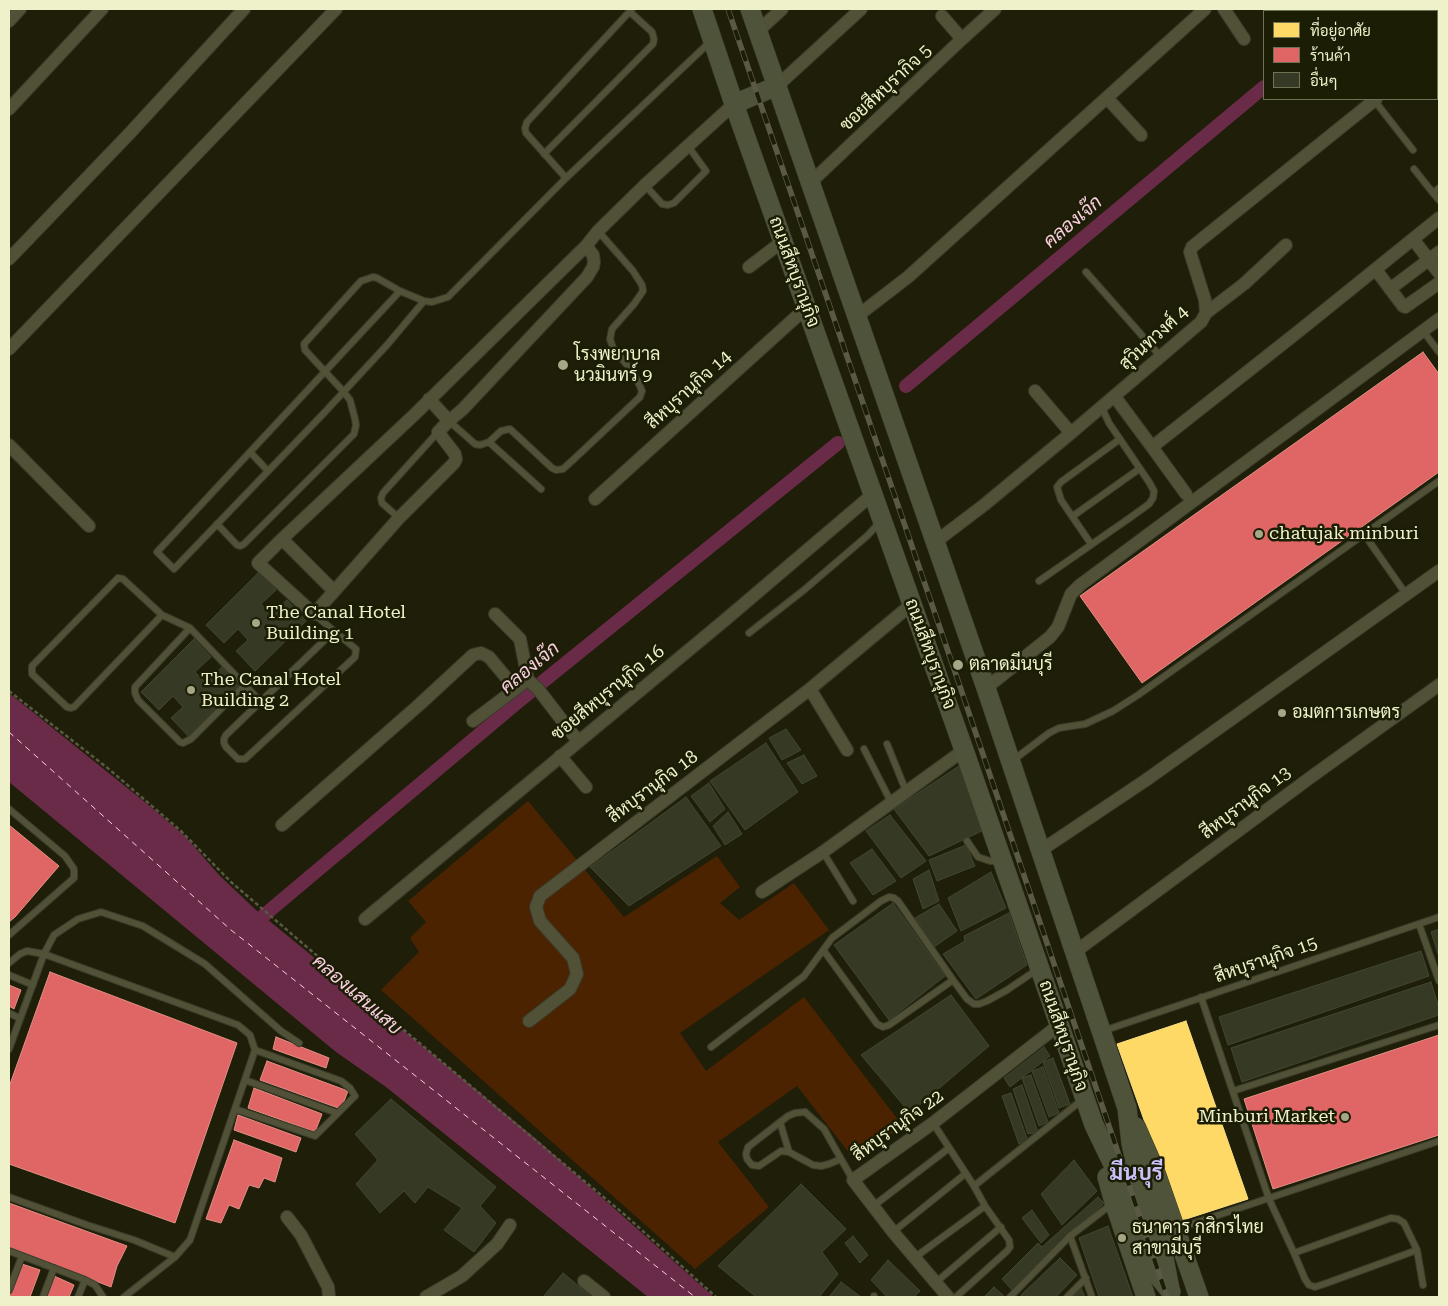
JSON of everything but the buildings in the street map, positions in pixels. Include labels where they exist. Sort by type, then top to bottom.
[{"type":"main road","name":"ถนนสีหบุรานุกิจ","points":[[702,9],[806,308],[1003,860],[1094,1125],[1121,1181],[1149,1261],[1172,1295]]},
{"type":"main road","name":"ถนนสีหบุรานุกิจ","points":[[750,9],[986,688],[1128,1108],[1136,1164],[1162,1248],[1172,1295]]},
{"type":"main road","points":[[734,104],[777,86]]},
{"type":"main road","points":[[1128,1108],[1154,1168],[1199,1297]]},
{"type":"main road","points":[[1094,1125],[1114,1202],[1146,1297]]},
{"type":"street","points":[[9,21],[20,9]]},
{"type":"street","points":[[9,110],[102,9]]},
{"type":"street","points":[[9,259],[129,134],[244,9]]},
{"type":"street","points":[[9,349],[336,9]]},
{"type":"street","points":[[758,31],[782,9]]},
{"type":"street","points":[[777,86],[861,9]]},
{"type":"street","name":"ซอยสีหบุรากิจ 5","points":[[810,183],[995,9]]},
{"type":"street","points":[[856,317],[908,277],[1205,9]]},
{"type":"street","points":[[1224,9],[1244,39]]},
{"type":"street","points":[[942,16],[962,39]]},
{"type":"street","points":[[1107,98],[1141,135]]},
{"type":"street","name":"สุวินทวงศ์ 4","points":[[934,542],[984,505],[1071,434],[1201,322],[1206,313],[1190,252],[1192,247],[1375,100]]},
{"type":"street","points":[[586,246],[593,255],[594,262],[593,268],[587,277],[463,409],[438,432],[455,454],[456,459],[454,463],[399,518],[314,614],[258,563],[586,246],[598,231],[646,184],[734,104]]},
{"type":"street","points":[[1152,446],[1376,270],[1439,218]]},
{"type":"street","points":[[1413,239],[1439,273]]},
{"type":"street","points":[[749,266],[783,241]]},
{"type":"street","points":[[1206,313],[1244,284],[1286,245]]},
{"type":"street","points":[[1390,289],[1439,252]]},
{"type":"street","points":[[1376,270],[1405,307],[1439,283]]},
{"type":"street","name":"สีหบุรานุกิจ 14","points":[[595,499],[806,308]]},
{"type":"street","points":[[986,688],[1050,637],[1058,627],[1071,594],[1080,585],[1439,319]]},
{"type":"street","points":[[1035,391],[1071,434]]},
{"type":"street","points":[[1115,397],[1186,494]]},
{"type":"street","points":[[429,399],[449,421]]},
{"type":"street","points":[[9,445],[89,526]]},
{"type":"street","name":"ซอยสีหบุรานุกิจ 16","points":[[365,919],[725,620],[873,494]]},
{"type":"street","points":[[282,539],[334,591]]},
{"type":"street","points":[[1040,851],[1146,780],[1439,571]]},
{"type":"street","name":"สีหบุรานุกิจ 18","points":[[529,1021],[570,989],[577,974],[573,958],[540,921],[536,907],[540,896],[810,689],[912,604]]},
{"type":"street","points":[[495,614],[520,639],[528,680],[538,688],[578,741]]},
{"type":"street","points":[[282,825],[473,655],[481,652],[489,657],[515,688]]},
{"type":"street","points":[[473,721],[528,680]]},
{"type":"street","name":"สีหบุรานุกิจ 13","points":[[1075,952],[1439,685]]},
{"type":"street","points":[[810,689],[847,750]]},
{"type":"street","points":[[762,892],[822,852],[964,750]]},
{"type":"street","points":[[560,756],[586,788]]},
{"type":"street","name":"สีหบุรานุกิจ 22","points":[[948,1297],[872,1207],[853,1180],[933,1123],[1059,1025]]},
{"type":"street","points":[[287,1217],[300,1235],[328,1287],[329,1297]]},
{"type":"street","points":[[426,1297],[462,1276],[496,1244],[510,1224]]},
{"type":"street","points":[[584,1281],[604,1297]]},
{"type":"lane","points":[[544,154],[653,44],[652,32],[631,10],[527,122],[526,133],[544,154],[566,178]]},
{"type":"lane","points":[[217,524],[237,545],[244,544],[354,434],[356,425],[350,400],[305,350],[304,344],[361,281],[372,277],[377,278],[400,291],[424,301],[432,302],[448,297],[566,178],[712,40]]},
{"type":"lane","points":[[1375,100],[1414,150]]},
{"type":"lane","points":[[646,184],[662,204],[674,203],[706,171],[688,146]]},
{"type":"lane","points":[[1414,169],[1439,200]]},
{"type":"lane","points":[[1433,193],[1439,188]]},
{"type":"lane","points":[[449,421],[475,444],[480,445],[490,442],[502,431],[510,429],[552,468],[560,470],[640,397],[642,391],[632,370],[614,348],[610,339],[612,329],[643,291],[642,285],[633,271],[598,231]]},
{"type":"lane","points":[[1086,272],[1161,357]]},
{"type":"lane","points":[[400,291],[157,552],[174,569],[387,345],[424,301]]},
{"type":"lane","points":[[1423,331],[1439,352]]},
{"type":"lane","points":[[1039,581],[1149,504],[1154,498],[1154,491],[1149,482],[1109,423],[1102,408]]},
{"type":"lane","points":[[399,518],[382,503],[383,493],[438,432]]},
{"type":"lane","points":[[1092,544],[1061,500],[1057,488],[1060,482],[1120,439]]},
{"type":"lane","points":[[490,442],[541,489]]},
{"type":"lane","points":[[250,452],[268,471]]},
{"type":"lane","points":[[1073,516],[1139,469]]},
{"type":"lane","points":[[1011,762],[1059,728],[1085,724],[1102,717],[1130,700],[1439,481]]},
{"type":"lane","points":[[749,633],[804,590],[882,520]]},
{"type":"lane","points":[[1364,534],[1406,595]]},
{"type":"lane","points":[[162,615],[74,707],[67,707],[32,674],[32,666],[118,578],[122,579],[162,615],[190,628],[261,702]]},
{"type":"lane","points":[[314,614],[356,649],[355,657],[245,760],[238,759],[226,747],[224,739],[334,631]]},
{"type":"lane","points":[[190,628],[135,687],[138,700],[183,743],[191,739],[245,684]]},
{"type":"lane","points":[[888,744],[906,792]]},
{"type":"lane","points":[[864,749],[891,802]]},
{"type":"lane","points":[[9,809],[65,856],[74,869],[74,878],[9,935]]},
{"type":"lane","points":[[967,841],[978,857],[990,862],[1003,860]]},
{"type":"lane","points":[[822,852],[853,901]]},
{"type":"lane","points":[[711,1047],[804,976],[832,938],[889,897],[894,898],[967,999],[974,1004],[979,1004],[1007,990],[1039,968]]},
{"type":"lane","points":[[9,1049],[44,954],[54,935],[78,919],[101,912],[143,926],[205,964],[281,1031],[299,1043]]},
{"type":"lane","name":"สีหบุรานุกิจ 15","points":[[1102,1032],[1439,917]]},
{"type":"lane","points":[[1419,924],[1439,981]]},
{"type":"lane","points":[[9,963],[27,951],[44,954],[238,1025],[250,1035],[255,1050],[190,1240],[175,1256],[124,1297]]},
{"type":"lane","points":[[824,951],[877,1024],[883,1026],[889,1025],[953,980]]},
{"type":"lane","points":[[9,975],[33,984]]},
{"type":"lane","points":[[1201,997],[1269,1199],[1309,1285],[1315,1286],[1417,1250]]},
{"type":"lane","points":[[9,1013],[20,1018]]},
{"type":"lane","points":[[1233,1091],[1439,1025]]},
{"type":"lane","points":[[235,1109],[315,1136],[355,1096],[350,1088],[341,1081],[255,1050]]},
{"type":"lane","points":[[245,1080],[337,1113]]},
{"type":"lane","points":[[974,1186],[1085,1098]]},
{"type":"lane","points":[[842,1159],[821,1166],[814,1165],[789,1152],[781,1151],[759,1166],[752,1165],[747,1159],[746,1154],[748,1147],[780,1122],[795,1113],[805,1112],[824,1129],[842,1159],[853,1180]]},
{"type":"lane","points":[[780,1122],[789,1152]]},
{"type":"lane","points":[[933,1123],[985,1206],[1001,1227],[1009,1240],[1010,1246],[1007,1251],[956,1297]]},
{"type":"lane","points":[[1176,1230],[1439,1141]]},
{"type":"lane","points":[[872,1207],[949,1148]]},
{"type":"lane","points":[[893,1232],[965,1174]]},
{"type":"lane","points":[[9,1197],[175,1256]]},
{"type":"lane","points":[[1012,1296],[1070,1236],[1114,1202]]},
{"type":"lane","points":[[914,1258],[985,1206]]},
{"type":"lane","points":[[1294,1253],[1391,1218],[1398,1219],[1404,1223],[1417,1250],[1423,1285]]},
{"type":"lane","points":[[935,1283],[1001,1227]]},
{"type":"lane","points":[[1070,1236],[1092,1297]]},
{"type":"lane","points":[[9,1251],[85,1280],[95,1285],[103,1297]]},
{"type":"lane","points":[[9,1290],[22,1256]]},
{"type":"lane","points":[[43,1297],[54,1268]]},
{"type":"lane","points":[[1067,1297],[1086,1278]]},
{"type":"lane","points":[[78,1297],[85,1280]]},
{"type":"path","points":[[9,691],[110,770],[181,831],[231,882],[625,1215],[716,1297]]},
{"type":"shaded area","points":[[528,801],[624,917],[717,856],[740,887],[720,903],[739,920],[794,883],[829,930],[680,1033],[706,1071],[804,997],[902,1125],[857,1163],[797,1086],[718,1142],[769,1207],[695,1269],[381,990],[419,952],[410,938],[426,922],[408,901]]},
{"type":"water","name":"คลองแสนแสบ","points":[[9,693],[185,836],[219,875],[256,910],[535,1138],[714,1297],[648,1297],[386,1087],[336,1052],[9,782]]},
{"type":"waterway","name":"คลองเจ๊ก","points":[[906,386],[1263,88]]},
{"type":"waterway","name":"คลองเจ๊ก","points":[[250,927],[519,701],[838,443]]},
{"type":"ferry route","points":[[9,732],[231,930],[695,1297]]},
{"type":"railway","points":[[728,9],[1167,1297]]},
{"type":"place","name":"โรงพยาบาล นวมินทร์ 9","points":[[563,365]]},
{"type":"place","name":"chatujak minburi","points":[[1259,534]]},
{"type":"place","name":"The Canal Hotel Building 1","points":[[256,623]]},
{"type":"place","name":"ตลาดมีนบุรี","points":[[958,665]]},
{"type":"place","name":"The Canal Hotel Building 2","points":[[191,690]]},
{"type":"place","name":"อมตการเกษตร","points":[[1282,713]]},
{"type":"place","name":"Minburi Market","points":[[1345,1117]]},
{"type":"place","name":"ธนาคาร กสิกรไทย สาขามีบุรี","points":[[1122,1238]]},
{"type":"district","name":"มีนบุรี","points":[[1136,1174]]}]
